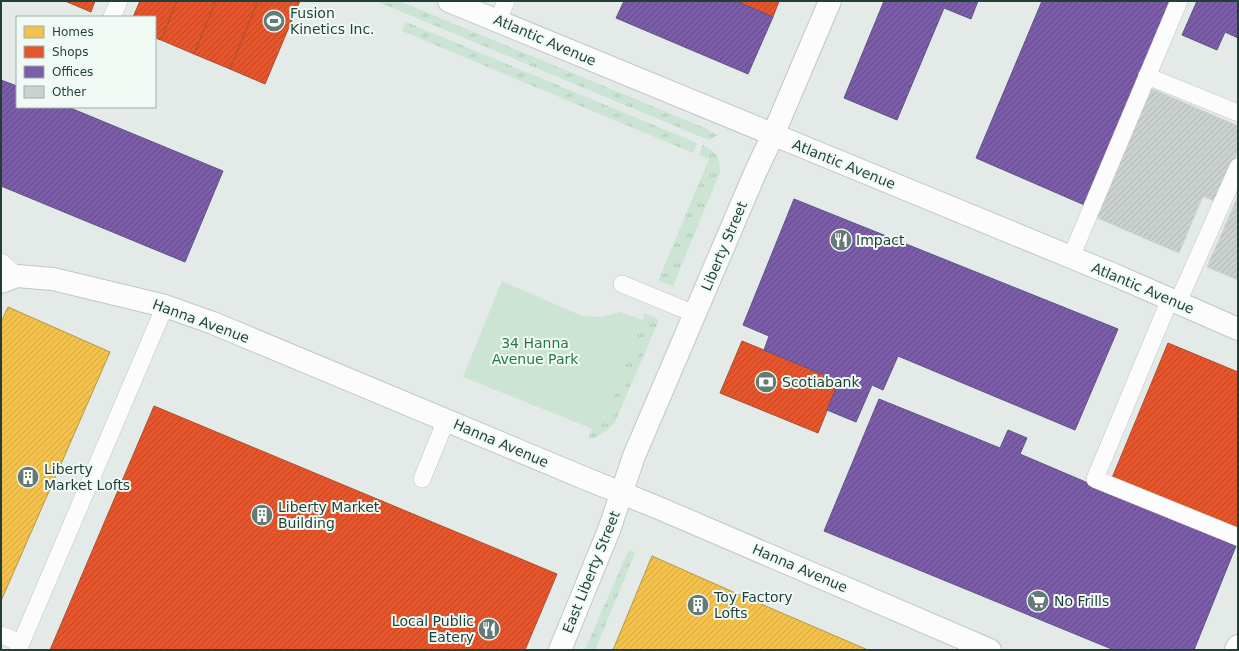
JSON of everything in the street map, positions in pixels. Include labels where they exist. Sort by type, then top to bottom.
[{"type":"street","name":"Atlantic Avenue","points":[[449,1],[1071,257],[1174,300],[1238,329]]},
{"type":"street","name":"Liberty Street","points":[[622,494],[634,456],[830,1]]},
{"type":"street","name":"Hanna Avenue","points":[[5,274],[53,279],[165,306],[213,323],[654,506],[990,650]]},
{"type":"street","name":"East Liberty Street","points":[[560,650],[609,530],[622,494]]},
{"type":"street","points":[[1236,650],[1238,646]]},
{"type":"lane","points":[[112,16],[118,1]]},
{"type":"lane","points":[[498,21],[506,1]]},
{"type":"lane","points":[[1071,257],[1179,1]]},
{"type":"lane","points":[[1147,76],[1238,113]]},
{"type":"lane","points":[[1238,167],[1174,300],[1095,479],[1238,537]]},
{"type":"lane","points":[[622,284],[695,314]]},
{"type":"lane","points":[[1,635],[19,647],[165,306]]},
{"type":"lane","points":[[422,478],[446,420]]},
{"type":"green space","points":[[376,1],[399,1],[705,128],[717,135],[710,140],[699,136]]},
{"type":"green space","points":[[406,22],[697,143],[693,153],[402,31]]},
{"type":"green space","points":[[703,145],[712,150],[717,156],[720,172],[673,286],[658,281],[709,159],[699,155]]},
{"type":"green space","name":"34 Hanna Avenue Park","points":[[502,281],[582,316],[602,317],[620,312],[642,320],[598,431],[463,377]]},
{"type":"green space","points":[[645,313],[659,320],[614,424],[599,436],[588,439],[592,429],[598,431]]},
{"type":"green space","points":[[630,549],[635,553],[595,650],[585,650],[625,558]]},
{"type":"building: Homes","name":"Liberty Market Lofts","points":[[8,307],[110,352],[1,601],[1,322]]},
{"type":"building: Homes","name":"Toy Factory Lofts","points":[[652,556],[740,595],[868,650],[613,650]]},
{"type":"building: Shops","points":[[65,1],[95,1],[91,12]]},
{"type":"building: Shops","points":[[140,1],[177,1],[161,40],[156,38],[156,16],[133,16]]},
{"type":"building: Shops","points":[[177,1],[216,1],[194,54],[161,40]]},
{"type":"building: Shops","points":[[216,1],[258,1],[230,69],[194,54]]},
{"type":"building: Shops","points":[[258,1],[300,1],[265,84],[230,69]]},
{"type":"building: Shops","points":[[736,1],[779,1],[773,17]]},
{"type":"building: Shops","points":[[742,341],[839,381],[818,433],[720,393]]},
{"type":"building: Shops","points":[[1168,343],[1238,372],[1238,531],[1112,478]]},
{"type":"building: Shops","name":"Liberty Market Building","points":[[154,406],[557,574],[525,650],[50,650]]},
{"type":"building: Offices","points":[[624,1],[736,1],[773,17],[748,74],[616,18]]},
{"type":"building: Offices","points":[[884,1],[978,1],[971,19],[944,8],[897,120],[844,98]]},
{"type":"building: Offices","points":[[1042,1],[1175,1],[1089,207],[976,158]]},
{"type":"building: Offices","points":[[1197,1],[1238,1],[1238,38],[1225,32],[1217,50],[1182,35]]},
{"type":"building: Offices","points":[[1,80],[16,86],[16,108],[70,108],[223,171],[185,262],[1,186]]},
{"type":"building: Offices","points":[[794,199],[1118,329],[1075,430],[898,356],[883,390],[872,385],[856,422],[827,410],[839,381],[764,350],[769,336],[743,325]]},
{"type":"building: Offices","points":[[879,399],[1000,448],[1008,430],[1027,438],[1020,454],[1236,546],[1194,650],[1114,650],[824,531]]},
{"type":"building: Other","points":[[1150,88],[1238,126],[1238,151],[1216,202],[1203,196],[1179,253],[1095,217]]},
{"type":"building: Other","points":[[1238,196],[1238,280],[1207,267]]},
{"type":"place","name":"Fusion Kinetics Inc.","points":[[274,21]]},
{"type":"place","name":"Impact","points":[[841,240]]},
{"type":"place","name":"Scotiabank","points":[[766,382]]},
{"type":"place","name":"Liberty Market Lofts","points":[[28,477]]},
{"type":"place","name":"Liberty Market Building","points":[[262,515]]},
{"type":"place","name":"No Frills","points":[[1038,601]]},
{"type":"place","name":"Toy Factory Lofts","points":[[698,605]]},
{"type":"place","name":"Local Public Eatery","points":[[489,629]]}]
